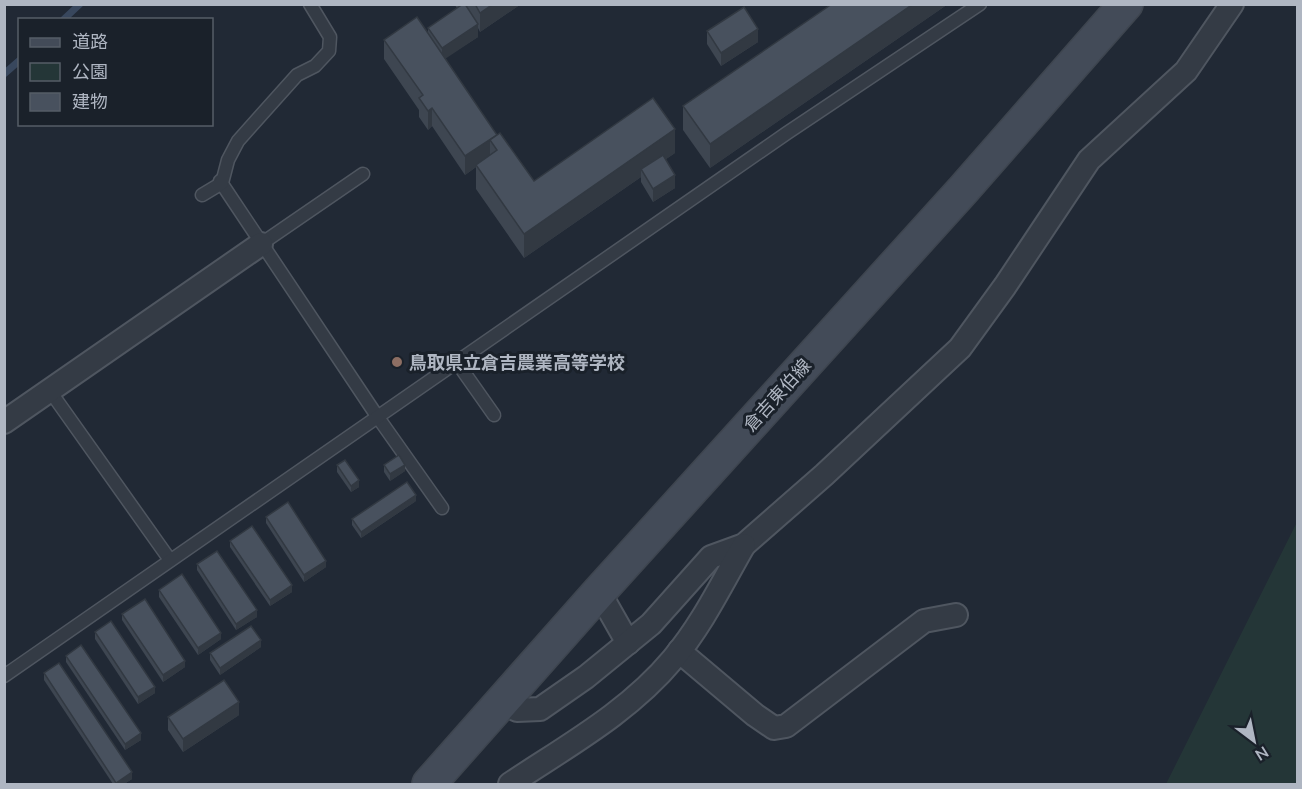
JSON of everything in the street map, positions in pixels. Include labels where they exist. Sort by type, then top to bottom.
[{"type":"main road","name":"倉吉東伯線","points":[[429,784],[598,592],[963,190],[1126,4]]},
{"type":"street","points":[[510,784],[624,708],[679,651],[706,612],[744,545],[824,475],[960,348],[1005,286],[1089,160],[1186,71],[1232,4]]},
{"type":"street","points":[[4,422],[261,244]]},
{"type":"street","points":[[503,702],[517,711],[540,709],[586,677],[651,624],[711,557],[744,545]]},
{"type":"street","points":[[598,592],[628,643]]},
{"type":"street","points":[[679,651],[755,715],[774,728],[786,726],[924,621],[956,615]]},
{"type":"lane","points":[[202,195],[221,182],[228,160],[238,141],[297,75],[315,66],[329,51],[330,37],[310,4]]},
{"type":"lane","points":[[4,676],[456,361],[777,140],[980,4]]},
{"type":"lane","points":[[261,244],[363,174]]},
{"type":"lane","points":[[221,182],[377,416],[442,508]]},
{"type":"lane","points":[[456,361],[494,415]]},
{"type":"lane","points":[[50,391],[170,560]]},
{"type":"green space","points":[[1297,522],[1297,784],[1166,784]]},
{"type":"building","points":[[463,4],[478,24],[442,48],[428,28]]},
{"type":"building","points":[[475,4],[493,4],[480,13]]},
{"type":"building","points":[[832,4],[913,4],[710,144],[683,106]]},
{"type":"building","points":[[744,7],[758,29],[721,53],[707,31]]},
{"type":"building","points":[[417,17],[497,135],[465,156],[432,108],[428,111],[419,98],[423,95],[384,40]]},
{"type":"building","points":[[653,98],[675,129],[524,234],[476,165],[497,150],[490,140],[500,133],[534,181]]},
{"type":"building","points":[[663,155],[675,175],[653,189],[641,169]]},
{"type":"building","points":[[399,455],[405,465],[390,474],[384,465]]},
{"type":"building","points":[[345,460],[359,480],[351,486],[337,465]]},
{"type":"building","points":[[407,482],[416,495],[361,532],[352,519]]},
{"type":"building","points":[[288,502],[326,561],[304,575],[266,517]]},
{"type":"building","points":[[252,526],[292,585],[270,600],[230,541]]},
{"type":"building","points":[[217,551],[257,610],[236,624],[197,564]]},
{"type":"building","points":[[182,574],[221,633],[198,648],[159,590]]},
{"type":"building","points":[[145,599],[185,661],[163,675],[122,614]]},
{"type":"building","points":[[111,621],[155,687],[138,697],[95,632]]},
{"type":"building","points":[[251,626],[261,640],[220,668],[210,653]]},
{"type":"building","points":[[81,645],[141,733],[125,744],[66,656]]},
{"type":"building","points":[[59,663],[132,772],[116,783],[44,673]]},
{"type":"building","points":[[224,680],[239,702],[183,739],[168,717]]},
{"type":"waterway","points":[[65,18],[80,4]]},
{"type":"waterway","points":[[4,74],[18,62]]},
{"type":"place","name":"鳥取県立倉吉農業高等学校","points":[[397,362]]}]
